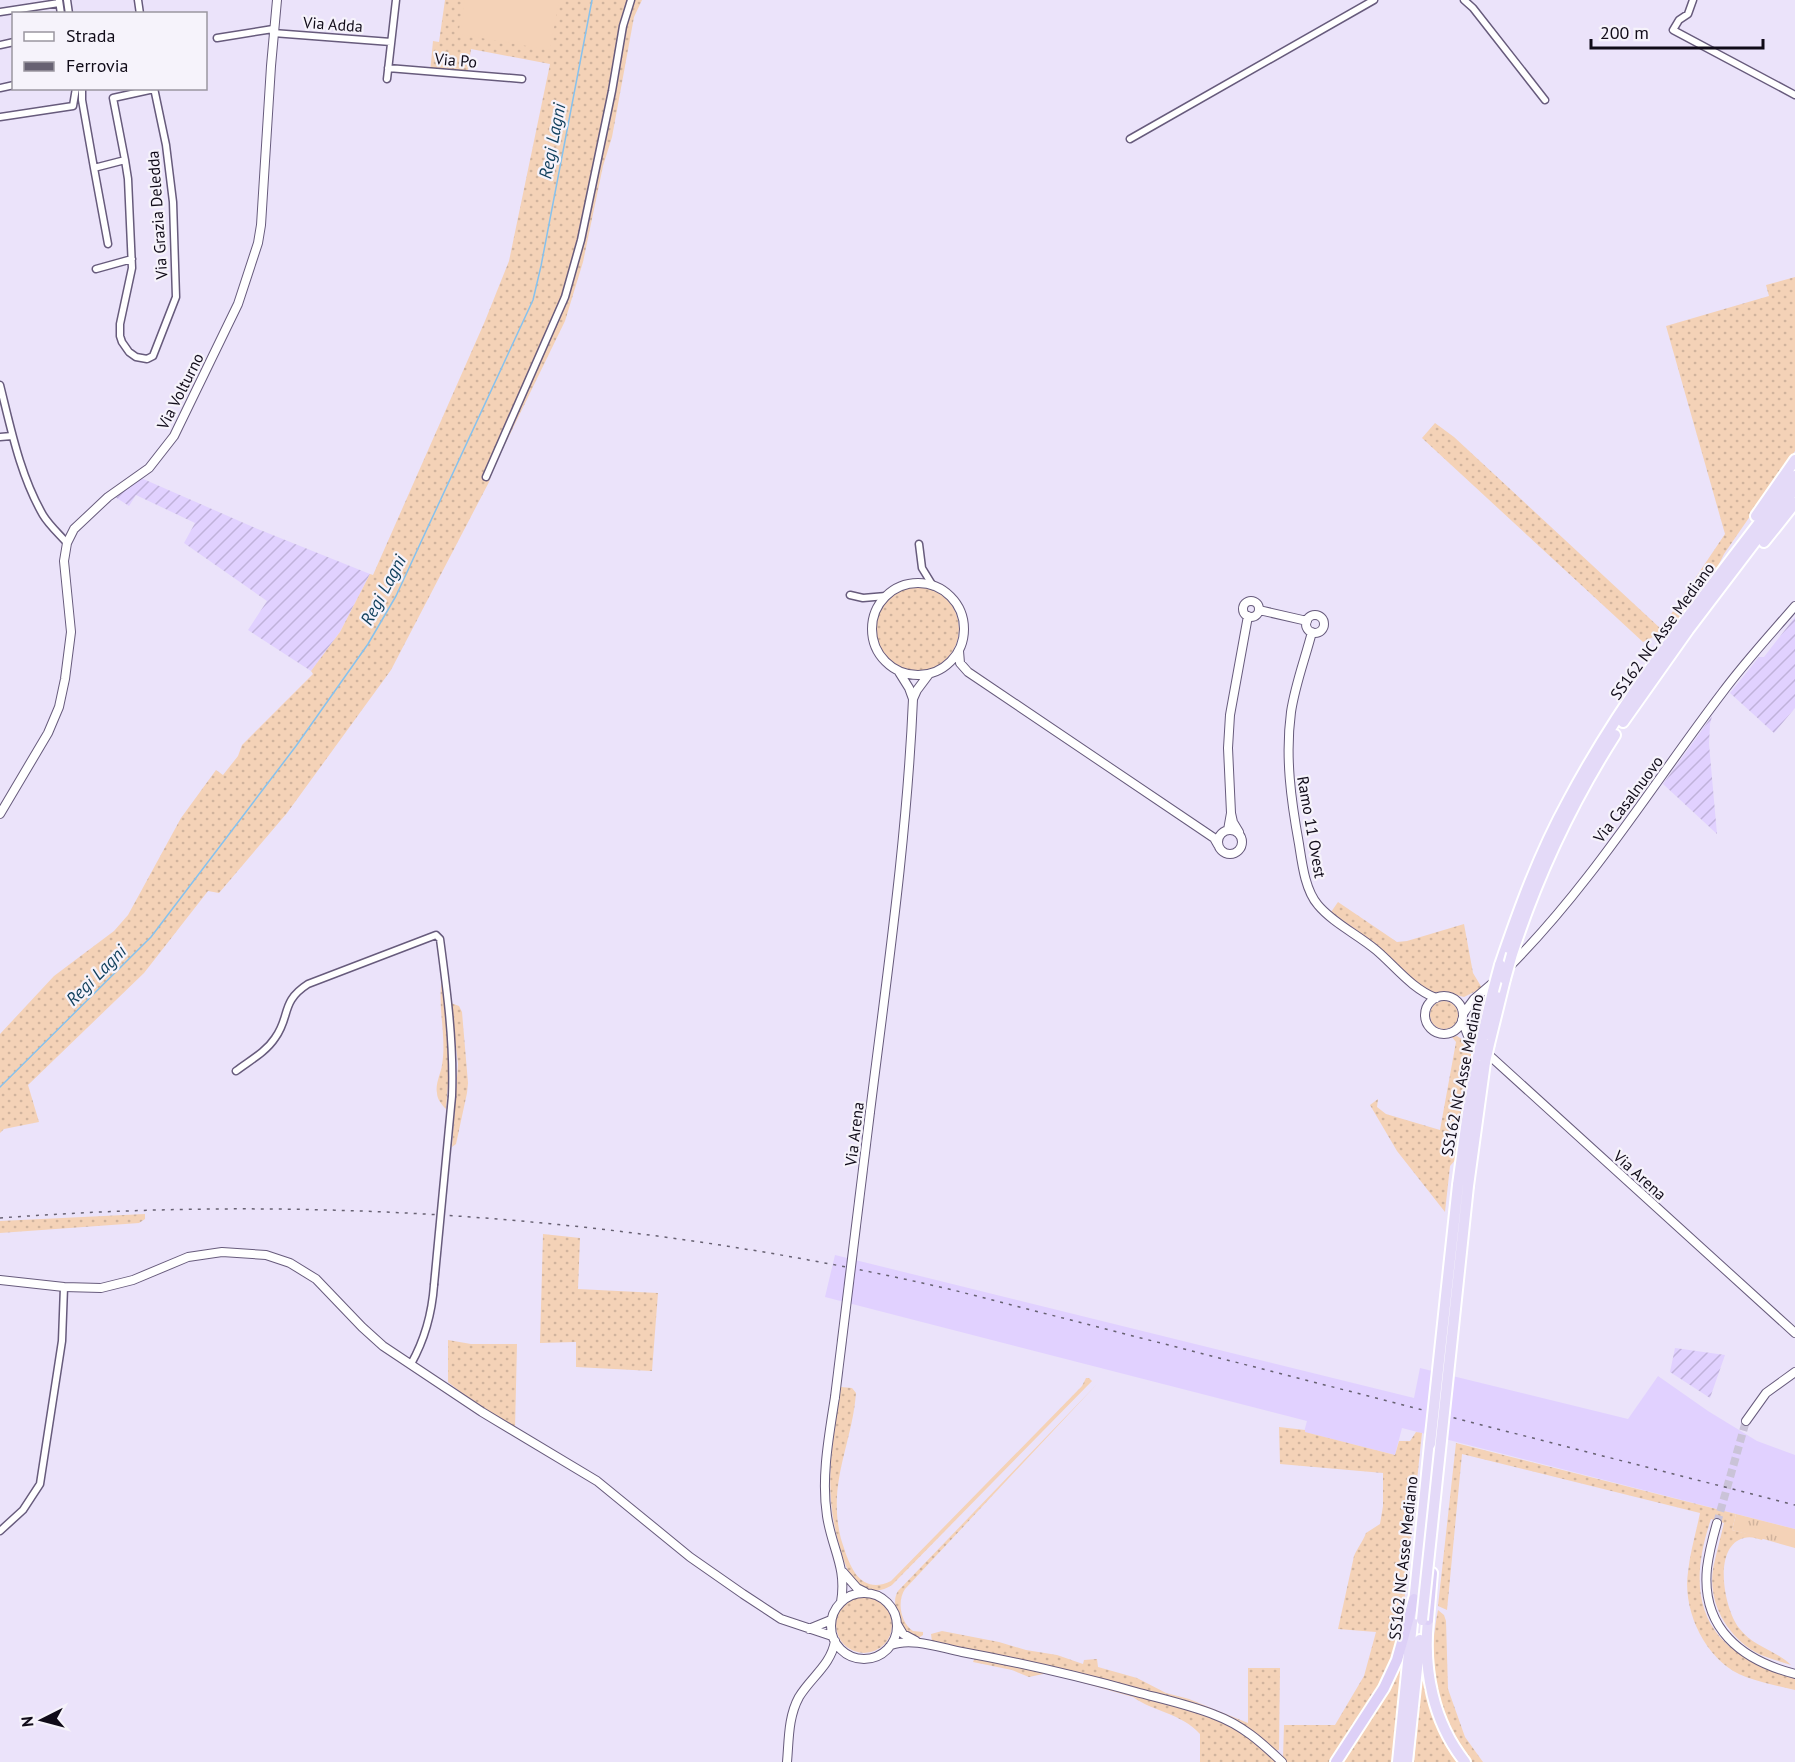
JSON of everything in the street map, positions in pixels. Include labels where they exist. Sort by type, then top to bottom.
[{"type":"highway","points":[[1728,571],[1751,523],[1795,460]]},
{"type":"highway","name":"SS162 NC Asse Mediano","points":[[1485,1041],[1530,903],[1550,854],[1593,770],[1652,680],[1795,476]]},
{"type":"highway","name":"SS162 NC Asse Mediano","points":[[1407,1762],[1418,1620],[1414,1599],[1463,1185],[1481,1059],[1500,965],[1534,871],[1582,775],[1642,681],[1795,489]]},
{"type":"highway","points":[[1728,571],[1761,545],[1795,503]]},
{"type":"highway","name":"SS162 NC Asse Mediano","points":[[1398,1762],[1434,1511],[1463,1185]]},
{"type":"highway","points":[[1336,1762],[1384,1688],[1418,1620]]},
{"type":"highway","points":[[1418,1620],[1426,1650],[1431,1691],[1438,1713],[1464,1762]]},
{"type":"street","name":"Via Volturno","points":[[67,543],[74,529],[108,497],[149,468],[174,436],[238,304],[258,243],[261,225],[277,0]]},
{"type":"street","points":[[387,79],[396,0]]},
{"type":"street","points":[[486,477],[565,297],[581,240],[623,26],[631,0]]},
{"type":"street","points":[[1130,139],[1374,0]]},
{"type":"street","points":[[1464,0],[1473,8],[1545,100]]},
{"type":"street","points":[[1472,0],[1473,8]]},
{"type":"street","points":[[1693,0],[1688,14],[1679,20],[1673,30],[1795,95]]},
{"type":"street","points":[[0,12],[59,1]]},
{"type":"street","name":"Via Adda","points":[[217,38],[273,31],[391,42]]},
{"type":"street","name":"Via Po","points":[[388,68],[522,79]]},
{"type":"street","points":[[0,117],[73,106],[76,90]]},
{"type":"street","points":[[82,90],[108,244]]},
{"type":"street","name":"Via Grazia Deledda","points":[[150,90],[113,99],[128,179],[132,259],[120,324],[120,336],[129,352],[136,357],[147,359],[153,356],[176,297],[173,202],[166,145],[154,90]]},
{"type":"street","name":"Via Grazia Deledda","points":[[94,168],[125,160]]},
{"type":"street","name":"Via Grazia Deledda","points":[[96,269],[132,259]]},
{"type":"street","points":[[0,385],[12,436],[29,484],[43,515],[67,543],[64,561],[70,632],[65,679],[59,707],[48,733],[0,814]]},
{"type":"street","points":[[0,437],[12,436]]},
{"type":"street","points":[[919,544],[922,568],[933,586]]},
{"type":"street","points":[[913,699],[899,672],[881,657],[872,635],[876,610],[886,596],[905,585],[933,586],[948,595],[959,608],[964,633],[959,651],[960,663],[968,672]]},
{"type":"street","points":[[850,595],[863,598],[886,596]]},
{"type":"street","points":[[1254,601],[1258,604],[1259,610],[1254,616],[1248,616],[1243,611],[1243,606],[1246,602],[1254,601]]},
{"type":"street","name":"Via Casalnuovo","points":[[1462,1017],[1474,999],[1486,990],[1557,916],[1667,770],[1722,692],[1795,606]]},
{"type":"street","points":[[1259,610],[1307,621]]},
{"type":"street","points":[[1314,615],[1320,616],[1323,621],[1322,629],[1312,632],[1307,626],[1307,621],[1314,615]]},
{"type":"street","points":[[945,667],[968,672],[1214,838],[1225,853],[1237,853],[1242,846],[1231,813],[1228,748],[1230,715],[1248,616]]},
{"type":"street","name":"Ramo 11 Ovest","points":[[1312,632],[1291,712],[1288,778],[1302,861],[1310,892],[1316,903],[1328,915],[1371,946],[1420,990]]},
{"type":"street","points":[[899,672],[914,675],[929,674],[945,667],[959,651]]},
{"type":"street","name":"Via Arena","points":[[841,1602],[842,1570],[831,1535],[825,1492],[826,1460],[905,823],[913,699],[929,674]]},
{"type":"street","points":[[1218,844],[1219,837],[1226,831],[1231,813]]},
{"type":"street","points":[[1195,825],[1211,832],[1232,830],[1239,834]]},
{"type":"street","points":[[236,1071],[266,1049],[276,1037],[290,999],[298,990],[308,984],[436,935],[440,939],[452,1034],[452,1096],[435,1285],[428,1323],[420,1348],[411,1364]]},
{"type":"street","points":[[1420,990],[1436,998]]},
{"type":"street","points":[[1420,990],[1427,1007],[1426,1020],[1430,1028],[1440,1033],[1450,1032],[1457,1028],[1462,1017],[1460,1006],[1455,1000],[1446,996],[1436,998],[1427,1007]]},
{"type":"street","points":[[1455,1000],[1474,999]]},
{"type":"street","name":"Via Arena","points":[[1462,1017],[1468,1036]]},
{"type":"street","name":"Via Arena","points":[[1450,1032],[1468,1036],[1795,1334]]},
{"type":"street","points":[[0,1280],[84,1289],[119,1284],[188,1257],[222,1251],[266,1255],[290,1263],[316,1279],[383,1346],[491,1417],[597,1481],[690,1557],[781,1619],[834,1639],[847,1654],[859,1658],[871,1658],[882,1654],[891,1645],[897,1624]]},
{"type":"street","points":[[0,1531],[23,1510],[40,1484],[62,1341],[64,1287]]},
{"type":"street","points":[[1746,1421],[1766,1393],[1792,1376]]},
{"type":"street","points":[[1717,1522],[1707,1566],[1709,1601],[1716,1620],[1730,1641],[1745,1654],[1773,1668],[1795,1674]]},
{"type":"street","name":"Via Arena","points":[[842,1570],[857,1588],[866,1593]]},
{"type":"street","points":[[787,1762],[792,1713],[799,1697],[832,1654],[834,1639],[831,1620],[841,1602],[850,1596],[866,1593],[879,1596],[889,1605],[900,1631],[907,1637],[926,1645]]},
{"type":"street","points":[[809,1629],[831,1620]]},
{"type":"street","points":[[891,1645],[904,1642],[926,1645],[1049,1668],[1215,1715],[1253,1736],[1281,1762]]},
{"type":"street","points":[[827,1663],[847,1654]]},
{"type":"shaded area","points":[[141,478],[253,527],[370,574],[340,632],[311,671],[248,630],[267,601],[184,543],[195,523],[136,495],[129,506],[115,497]]},
{"type":"shaded area","points":[[1795,617],[1795,708],[1774,733],[1730,693],[1759,657],[1764,657]]},
{"type":"shaded area","points":[[1712,716],[1709,744],[1717,834],[1663,784]]},
{"type":"shaded area","points":[[835,1255],[1414,1398],[1420,1368],[1628,1419],[1658,1376],[1708,1411],[1757,1441],[1795,1455],[1795,1529],[1402,1428],[1395,1455],[1304,1432],[1307,1421],[825,1297]]},
{"type":"shaded area","points":[[1675,1348],[1725,1355],[1710,1398],[1670,1372]]},
{"type":"green space","points":[[445,0],[642,0],[634,17],[612,137],[603,166],[583,262],[565,321],[494,467],[489,482],[391,670],[287,813],[219,893],[208,891],[144,973],[28,1085],[39,1122],[4,1129],[0,1133],[0,1034],[54,976],[114,931],[128,915],[181,818],[216,770],[223,775],[238,756],[242,745],[313,674],[311,671],[340,632],[370,574],[373,575],[485,321],[509,261],[550,64],[471,49],[467,77],[430,73],[433,41],[439,42]]},
{"type":"green space","points":[[465,0],[559,0],[550,50],[458,34]]},
{"type":"green space","points":[[1795,277],[1795,451],[1724,554],[1713,576],[1662,643],[1653,637],[1643,642],[1422,438],[1435,423],[1454,437],[1661,629],[1725,534],[1666,326],[1769,296],[1766,285]]},
{"type":"green space","points":[[917,587],[940,594],[952,606],[959,629],[952,652],[940,664],[917,671],[894,664],[882,652],[875,629],[882,606],[894,594]]},
{"type":"green space","points":[[1338,902],[1397,942],[1464,924],[1473,973],[1482,988],[1464,997],[1448,992],[1426,991],[1376,944],[1331,912]]},
{"type":"green space","points":[[442,979],[450,1060],[446,1109],[437,1095],[437,1082],[443,1054]]},
{"type":"green space","points":[[1444,1001],[1454,1005],[1458,1015],[1454,1025],[1444,1029],[1434,1025],[1430,1015],[1434,1005]]},
{"type":"green space","points":[[451,1003],[459,1006],[462,1012],[468,1083],[456,1144],[452,1147],[458,1064]]},
{"type":"green space","points":[[1457,1036],[1476,1048],[1457,1158],[1450,1166],[1445,1212],[1397,1151],[1370,1105],[1378,1099],[1377,1107],[1386,1114],[1440,1130],[1456,1042],[1452,1037]]},
{"type":"green space","points":[[145,1214],[145,1219],[139,1223],[0,1233],[0,1221]]},
{"type":"green space","points":[[543,1234],[580,1238],[578,1289],[658,1293],[652,1371],[576,1367],[576,1342],[540,1343]]},
{"type":"green space","points":[[448,1340],[471,1344],[517,1344],[515,1429],[448,1382]]},
{"type":"green space","points":[[1086,1378],[1092,1381],[892,1585],[881,1590],[873,1590],[862,1586],[854,1579],[844,1561],[835,1529],[830,1489],[832,1449],[841,1387],[852,1388],[856,1393],[837,1500],[837,1519],[841,1539],[855,1573],[862,1581],[871,1585],[881,1585],[891,1581],[1082,1386]]},
{"type":"green space","points":[[1097,1384],[905,1589],[901,1599],[901,1611],[905,1622],[913,1631],[923,1632],[920,1637],[908,1635],[899,1619],[896,1607],[898,1591]]},
{"type":"green space","points":[[1279,1427],[1305,1430],[1305,1432],[1395,1455],[1399,1441],[1410,1441],[1416,1432],[1422,1433],[1401,1632],[1388,1673],[1333,1762],[1287,1762],[1283,1758],[1284,1725],[1335,1725],[1364,1676],[1376,1632],[1338,1629],[1354,1556],[1366,1533],[1380,1524],[1383,1506],[1383,1473],[1280,1464]]},
{"type":"green space","points":[[1456,1443],[1736,1514],[1732,1530],[1763,1538],[1762,1540],[1744,1538],[1734,1543],[1728,1553],[1724,1565],[1724,1579],[1729,1607],[1739,1628],[1751,1640],[1791,1665],[1755,1652],[1735,1636],[1720,1614],[1712,1577],[1724,1523],[1711,1519],[1703,1549],[1700,1576],[1702,1601],[1710,1622],[1723,1640],[1741,1655],[1765,1667],[1795,1677],[1795,1690],[1764,1683],[1732,1670],[1709,1648],[1700,1634],[1693,1619],[1687,1587],[1690,1557],[1700,1513],[1462,1454],[1447,1610],[1438,1606]]},
{"type":"green space","points":[[1736,1514],[1795,1529],[1795,1548],[1732,1530]]},
{"type":"green space","points":[[864,1597],[875,1599],[884,1605],[890,1614],[892,1625],[890,1636],[884,1645],[875,1651],[864,1653],[853,1651],[844,1645],[838,1636],[836,1625],[838,1614],[844,1605],[853,1599]]},
{"type":"green space","points":[[1438,1610],[1444,1615],[1446,1621],[1448,1689],[1465,1737],[1483,1762],[1467,1762],[1447,1724],[1441,1706],[1433,1671],[1434,1632]]},
{"type":"green space","points":[[942,1631],[1057,1655],[1083,1664],[1084,1660],[1097,1659],[1098,1667],[1137,1678],[1166,1693],[1189,1699],[1248,1723],[1248,1668],[1280,1668],[1279,1750],[1275,1751],[1249,1728],[1192,1704],[1048,1665],[932,1642],[931,1634]]},
{"type":"green space","points":[[1405,1651],[1394,1762],[1341,1762],[1379,1705]]},
{"type":"green space","points":[[975,1657],[1063,1674],[1205,1715],[1248,1735],[1278,1762],[1200,1762],[1200,1734],[1176,1717],[1133,1697],[1048,1673],[1029,1677],[1012,1670],[973,1662]]},
{"type":"green space","points":[[1422,1672],[1424,1673],[1461,1762],[1414,1762]]},
{"type":"waterway","name":"Regi Lagni","points":[[0,1087],[151,937],[296,746],[368,644],[396,596],[533,300],[592,0]]},
{"type":"tunnel","points":[[1717,1523],[1746,1421]]},
{"type":"railway","points":[[0,1218],[120,1211],[240,1209],[360,1211],[479,1218],[598,1229],[717,1245],[835,1265],[953,1290],[1795,1505]]}]
